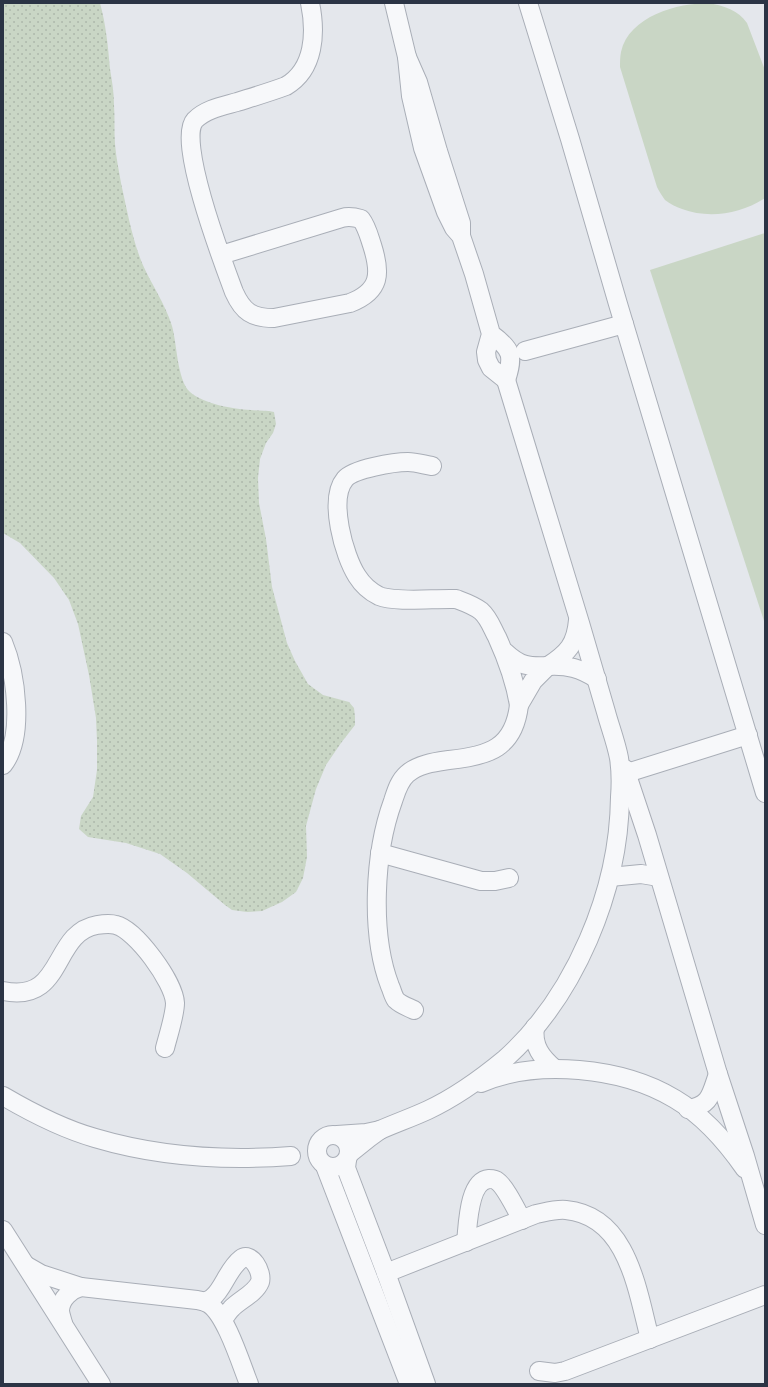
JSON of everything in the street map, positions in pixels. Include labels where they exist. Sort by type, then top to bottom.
[{"type":"street","points":[[394,3],[408,57],[418,82],[438,151],[462,223],[461,236],[474,274],[491,334],[486,352],[487,360],[491,368],[508,374]]},
{"type":"street","points":[[528,3],[765,792]]},
{"type":"street","points":[[221,255],[342,218],[355,217],[361,219],[368,232],[377,261],[377,280],[368,294],[360,300],[350,303],[274,318],[264,318],[248,313],[239,302],[221,255],[207,218],[191,151],[190,133],[192,126],[194,121],[205,112],[286,86],[298,78],[307,64],[310,52],[314,7]]},
{"type":"street","points":[[508,374],[517,359],[525,351],[624,324]]},
{"type":"street","points":[[491,334],[506,345],[525,351]]},
{"type":"street","points":[[506,345],[511,355],[508,374],[624,777],[659,877],[765,1225]]},
{"type":"street","points":[[432,466],[409,462],[367,468],[350,474],[344,480],[340,487],[338,498],[339,515],[341,535],[352,566],[357,576],[364,584],[372,592],[379,596],[391,599],[456,599],[474,606],[486,617],[505,652],[516,687],[519,705]]},
{"type":"street","points":[[414,1010],[401,1004],[395,998],[385,974],[378,914],[377,887],[380,852],[390,809],[401,782],[407,774],[425,764],[468,758],[498,748],[505,742],[515,726],[519,705],[533,681],[548,666],[561,658],[574,642],[577,633],[578,617]]},
{"type":"street","points":[[3,642],[13,679],[17,728],[10,754],[3,765]]},
{"type":"street","points":[[505,652],[514,661],[524,665],[570,667],[581,669],[597,679]]},
{"type":"street","points":[[624,777],[748,735]]},
{"type":"street","points":[[462,1091],[504,1060],[526,1039],[543,1018],[578,961],[598,914],[614,864],[624,777]]},
{"type":"street","points":[[380,852],[481,881],[495,881],[509,878]]},
{"type":"street","points":[[610,877],[641,874],[659,877]]},
{"type":"street","points":[[3,991],[20,993],[35,989],[44,983],[51,975],[72,940],[80,932],[89,927],[115,924],[122,927],[142,946],[162,972],[168,983],[175,1004],[165,1048]]},
{"type":"street","points":[[535,1027],[534,1035],[538,1050],[542,1057],[555,1069]]},
{"type":"street","points":[[3,1096],[58,1124],[94,1138],[121,1145],[199,1158],[265,1158],[291,1156],[300,1152],[325,1150],[366,1133],[380,1130],[428,1110],[462,1091],[487,1080],[510,1074],[555,1069],[587,1071],[608,1074],[632,1081],[657,1090],[675,1099],[710,1128],[751,1177]]},
{"type":"street","points":[[688,1109],[699,1107],[708,1098],[718,1074]]},
{"type":"street","points":[[325,1150],[335,1167],[344,1164],[348,1157],[368,1138],[380,1130]]},
{"type":"street","points":[[325,1150],[345,1141],[349,1149],[346,1168],[426,1384]]},
{"type":"street","points":[[325,1150],[409,1384]]},
{"type":"street","points":[[466,1242],[470,1206],[473,1194],[479,1184],[485,1180],[491,1179],[497,1181],[502,1186],[522,1220]]},
{"type":"street","points":[[386,1273],[536,1214],[565,1210],[578,1212],[600,1222],[619,1243],[631,1270],[650,1339]]},
{"type":"street","points":[[3,1230],[102,1384]]},
{"type":"street","points":[[205,1302],[214,1297],[242,1258],[250,1258],[259,1270],[261,1277],[260,1282],[254,1290],[231,1309],[223,1319]]},
{"type":"street","points":[[25,1265],[41,1274],[81,1286],[205,1302],[210,1304],[223,1319],[249,1384]]},
{"type":"street","points":[[63,1323],[60,1310],[63,1301],[74,1289],[81,1286]]},
{"type":"street","points":[[539,1371],[555,1373],[564,1372],[765,1295]]},
{"type":"green space","points":[[3,3],[100,3],[104,19],[113,92],[116,154],[125,203],[138,253],[166,309],[172,326],[182,379],[190,392],[211,403],[236,408],[274,412],[276,424],[260,459],[258,478],[259,503],[266,539],[272,587],[287,643],[308,684],[323,695],[349,702],[354,708],[355,725],[326,765],[316,789],[306,826],[307,857],[303,878],[296,892],[282,902],[262,911],[247,912],[232,910],[187,873],[160,854],[126,843],[88,837],[79,829],[81,816],[93,797],[97,770],[97,741],[96,718],[89,675],[78,624],[69,600],[54,578],[20,543],[3,533]]},
{"type":"green space","points":[[709,3],[730,9],[747,23],[765,70],[765,198],[745,208],[735,211],[703,214],[692,212],[673,205],[665,200],[657,187],[620,67],[620,58],[626,40],[634,29],[644,21],[656,14],[670,9]]},
{"type":"green space","points":[[765,233],[765,624],[650,270]]}]
